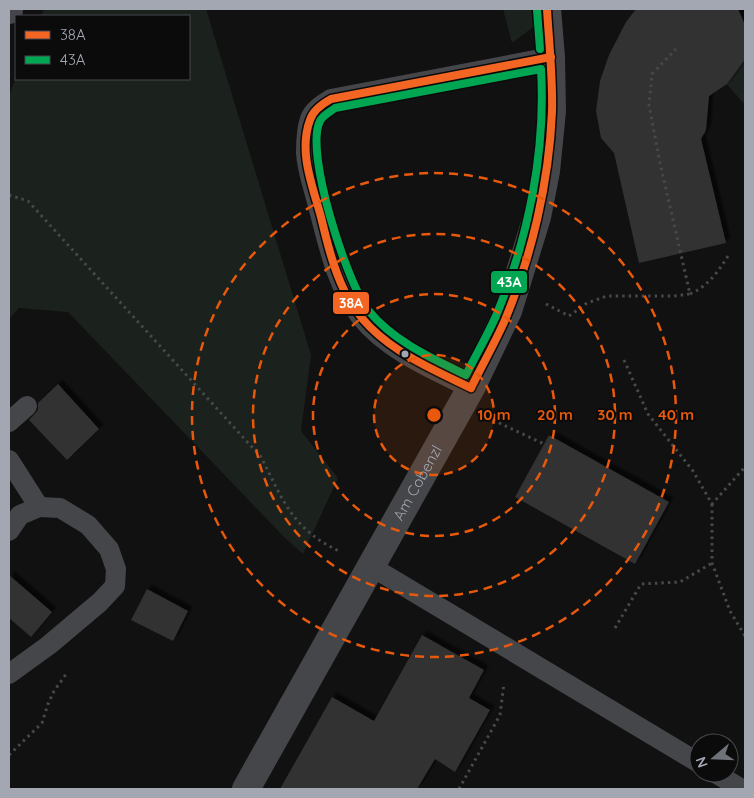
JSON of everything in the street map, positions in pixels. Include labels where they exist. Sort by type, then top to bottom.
[{"type":"street","name":"Am Cobenzl","points":[[246,789],[471,388],[508,311],[537,217],[546,171],[552,111],[547,9]]},
{"type":"lane","points":[[471,388],[420,363],[377,334],[360,316],[347,296],[338,275],[309,172],[306,154],[310,118],[319,106],[332,99],[550,56]]},
{"type":"lane","points":[[9,422],[27,406]]},
{"type":"lane","points":[[9,460],[40,506]]},
{"type":"lane","points":[[9,531],[20,515],[40,506],[60,508],[88,525],[109,549],[116,569],[114,586],[100,602],[50,645],[9,674]]},
{"type":"lane","points":[[372,566],[689,757]]},
{"type":"path","points":[[676,49],[652,74],[649,105],[660,163],[690,294]]},
{"type":"path","points":[[9,195],[28,201],[261,457],[284,503],[298,524],[322,543]]},
{"type":"path","points":[[543,302],[569,316],[587,303],[607,296],[674,296],[690,294],[702,289],[716,275],[728,256]]},
{"type":"path","points":[[624,360],[648,414],[692,471],[712,504],[712,563],[730,611],[745,636]]},
{"type":"path","points":[[488,417],[544,444]]},
{"type":"path","points":[[712,504],[745,467]]},
{"type":"path","points":[[615,628],[641,584],[680,582],[712,563]]},
{"type":"path","points":[[459,789],[500,716],[504,681],[519,655]]},
{"type":"path","points":[[9,755],[42,723],[54,691],[70,669]]},
{"type":"shaded area","points":[[44,9],[206,9],[311,355],[301,431],[338,478],[303,554],[285,538],[68,312],[19,308],[9,319],[9,96],[15,80],[190,80],[190,15],[41,15]]},
{"type":"shaded area","points":[[503,9],[557,9],[512,43]]},
{"type":"shaded area","points":[[745,53],[745,105],[727,84],[744,61]]},
{"type":"building","points":[[636,9],[738,9],[745,25],[744,61],[727,84],[709,96],[706,130],[701,139],[726,243],[639,263],[614,153],[601,138],[596,111],[600,81],[609,55],[626,22]]},
{"type":"building","points":[[58,384],[99,429],[67,460],[29,420],[38,410],[38,403]]},
{"type":"building","points":[[549,435],[669,502],[635,564],[515,497]]},
{"type":"building","points":[[9,575],[52,612],[31,637],[9,618]]},
{"type":"building","points":[[147,589],[188,611],[173,641],[131,620]]},
{"type":"building","points":[[422,635],[484,670],[469,698],[490,710],[455,772],[435,759],[417,789],[280,789],[332,697],[374,721]]},
{"type":"transit line","name":"38A","points":[[471,388],[501,329],[515,295],[538,218],[547,165],[552,112],[547,9]]},
{"type":"transit line","name":"43A","points":[[537,10],[540,49]]},
{"type":"transit line","name":"38A","points":[[471,388],[431,369],[393,346],[370,327],[352,305],[333,263],[311,182],[306,157],[307,132],[313,113],[331,99],[551,57]]},
{"type":"transit line","name":"43A","points":[[541,69],[541,132],[526,226],[496,316],[466,375],[401,340],[378,321],[368,310],[359,295],[339,246],[323,187],[318,159],[317,137],[320,121],[335,108],[541,69]]}]
